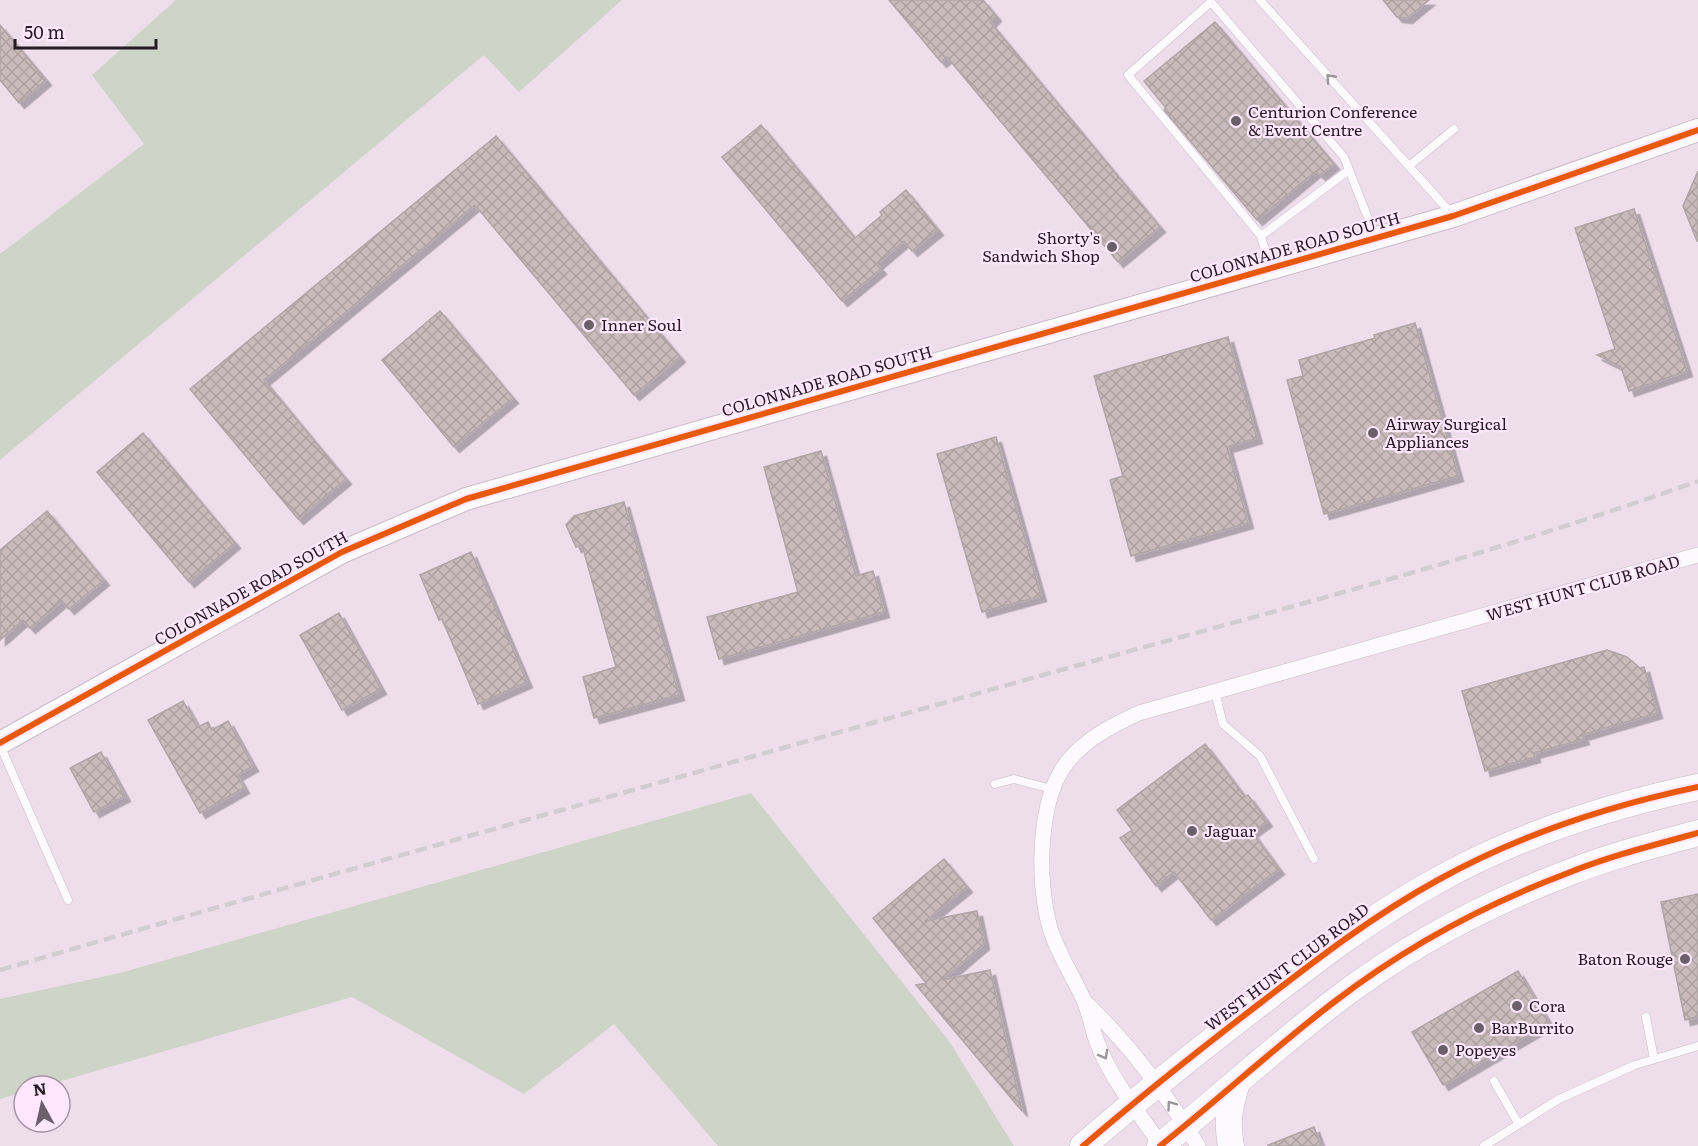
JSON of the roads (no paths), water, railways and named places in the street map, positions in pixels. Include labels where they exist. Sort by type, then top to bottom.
[{"type":"main road","name":"WEST HUNT CLUB ROAD","points":[[1083,1146],[1156,1084],[1334,947],[1383,912],[1440,878],[1555,827],[1638,800],[1698,787]]},
{"type":"main road","points":[[1161,1146],[1192,1136],[1237,1082],[1335,1001],[1380,970],[1458,924],[1567,873],[1629,852],[1698,833]]},
{"type":"main road","points":[[1231,1146],[1228,1112],[1237,1082]]},
{"type":"street","name":"COLONNADE ROAD SOUTH","points":[[0,744],[342,552],[466,499],[1453,216],[1698,130]]},
{"type":"street","name":"WEST HUNT CLUB ROAD","points":[[1131,1104],[1097,1043],[1084,1002],[1060,956],[1050,928],[1043,895],[1042,843],[1052,789],[1067,762],[1085,743],[1108,727],[1139,713],[1698,555]]},
{"type":"street","name":"WEST HUNT CLUB ROAD","points":[[1084,1002],[1115,1031],[1156,1084]]},
{"type":"street","points":[[1156,1084],[1192,1136]]},
{"type":"street","points":[[1131,1104],[1161,1146]]},
{"type":"lane","points":[[1260,0],[1453,216]]},
{"type":"lane","points":[[1270,268],[1261,236],[1128,75],[1211,2],[1344,157],[1376,238]]},
{"type":"lane","points":[[1408,166],[1454,129]]},
{"type":"lane","points":[[1261,236],[1349,170]]},
{"type":"lane","points":[[1215,692],[1223,724],[1260,756],[1314,860]]},
{"type":"lane","points":[[0,744],[68,900]]},
{"type":"lane","points":[[995,784],[1014,779],[1052,789]]},
{"type":"lane","points":[[1646,1017],[1654,1059]]},
{"type":"lane","points":[[1484,1146],[1559,1099],[1635,1065],[1698,1046]]},
{"type":"lane","points":[[1494,1081],[1518,1123]]},
{"type":"railway","points":[[0,970],[521,821],[1372,584],[1536,535],[1698,481]]},
{"type":"place","name":"Centurion Conference & Event Centre","points":[[1236,121]]},
{"type":"place","name":"Shorty's Sandwich Shop","points":[[1112,247]]},
{"type":"place","name":"Inner Soul","points":[[589,325]]},
{"type":"place","name":"Airway Surgical Appliances","points":[[1373,433]]},
{"type":"place","name":"Jaguar","points":[[1192,831]]},
{"type":"place","name":"Baton Rouge","points":[[1685,959]]},
{"type":"place","name":"Cora","points":[[1517,1006]]},
{"type":"place","name":"BarBurrito","points":[[1479,1028]]},
{"type":"place","name":"Popeyes","points":[[1443,1050]]}]
